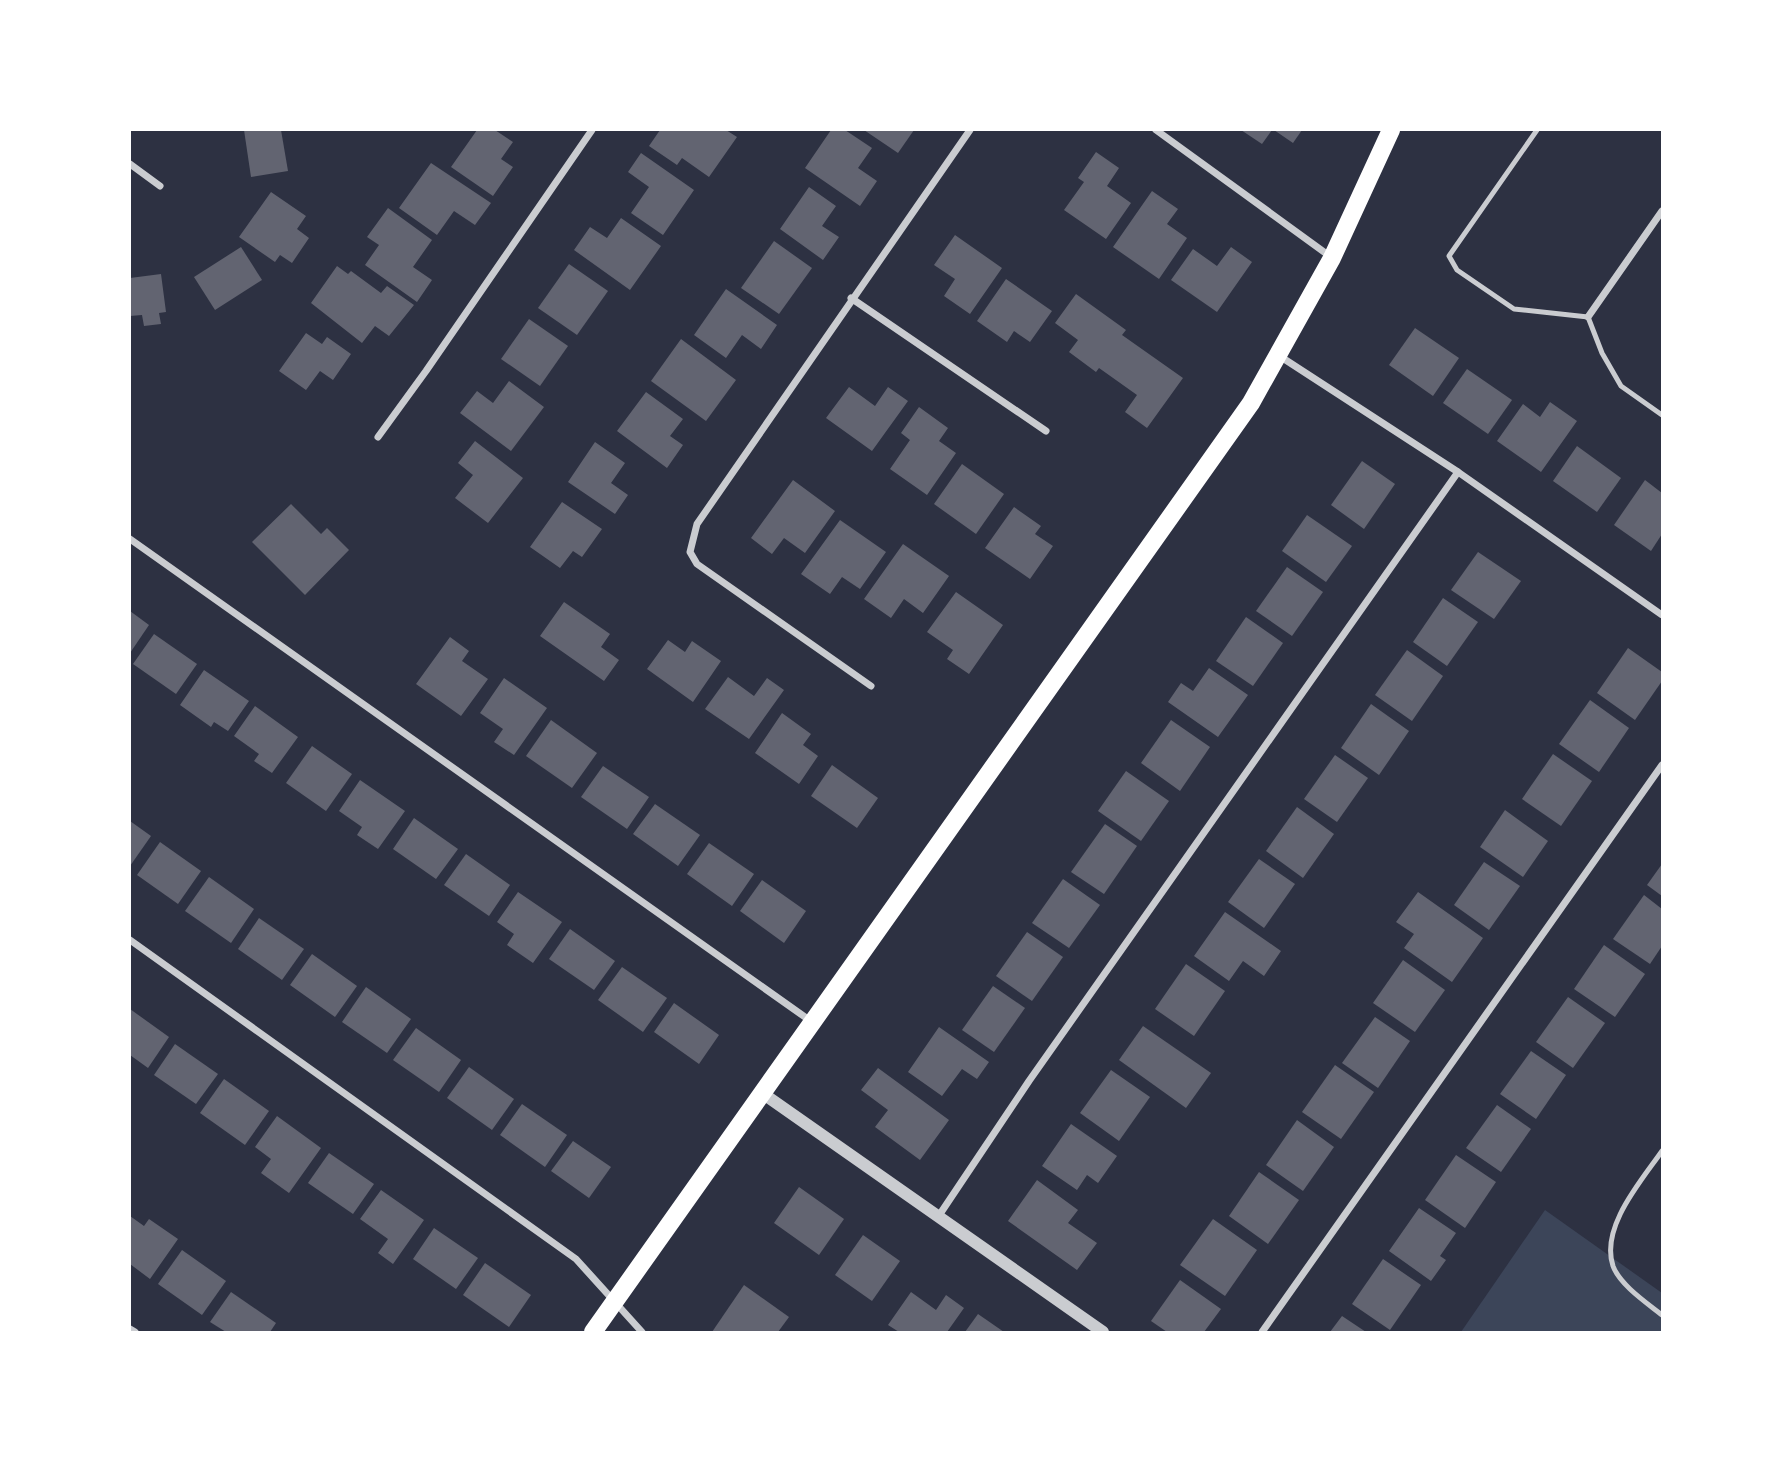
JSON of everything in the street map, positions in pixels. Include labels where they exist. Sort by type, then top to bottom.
[{"type":"main road","points":[[593,1332],[1251,403],[1332,258],[1391,130]]},
{"type":"street","points":[[378,437],[426,372],[592,130]]},
{"type":"street","points":[[871,686],[696,564],[690,552],[697,524],[851,298],[970,130]]},
{"type":"street","points":[[1156,130],[1332,258]]},
{"type":"street","points":[[130,164],[160,186]]},
{"type":"street","points":[[1588,317],[1662,211]]},
{"type":"street","points":[[851,298],[1046,431]]},
{"type":"street","points":[[1278,355],[1458,472],[1662,615]]},
{"type":"street","points":[[938,1217],[1029,1081],[1458,472]]},
{"type":"street","points":[[130,539],[812,1022]]},
{"type":"street","points":[[1262,1332],[1662,765]]},
{"type":"street","points":[[130,940],[576,1259],[642,1332]]},
{"type":"street","points":[[762,1093],[1103,1332]]},
{"type":"street","points":[[130,1329],[135,1332]]},
{"type":"lane","points":[[1537,130],[1448,256],[1457,270],[1514,309],[1588,317],[1602,353],[1621,386],[1662,415]]},
{"type":"lane","points":[[1662,1151],[1622,1208],[1614,1231],[1611,1252],[1613,1268],[1634,1293],[1662,1315]]},
{"type":"shaded area","points":[[1545,1210],[1662,1293],[1662,1332],[1461,1332]]},
{"type":"building","points":[[244,130],[281,130],[288,171],[251,177]]},
{"type":"building","points":[[477,130],[495,130],[513,142],[501,159],[513,167],[493,196],[451,167]]},
{"type":"building","points":[[660,130],[726,130],[737,137],[709,177],[682,158],[677,165],[649,146]]},
{"type":"building","points":[[831,130],[845,130],[872,148],[858,168],[877,181],[860,206],[805,168]]},
{"type":"building","points":[[864,130],[914,130],[898,153]]},
{"type":"building","points":[[1241,130],[1272,130],[1262,144]]},
{"type":"building","points":[[1274,130],[1302,130],[1293,143]]},
{"type":"building","points":[[1096,152],[1119,168],[1107,186],[1131,203],[1106,239],[1064,210],[1084,182],[1078,178]]},
{"type":"building","points":[[641,153],[694,190],[663,235],[631,213],[649,187],[628,172]]},
{"type":"building","points":[[431,163],[491,203],[475,225],[454,211],[437,235],[399,208]]},
{"type":"building","points":[[809,187],[836,206],[822,226],[839,237],[823,260],[780,229]]},
{"type":"building","points":[[1152,191],[1178,209],[1167,224],[1187,238],[1159,279],[1113,247]]},
{"type":"building","points":[[271,192],[306,216],[297,229],[309,238],[292,263],[280,255],[275,262],[239,237]]},
{"type":"building","points":[[388,208],[432,240],[413,267],[432,280],[417,302],[365,265],[379,245],[367,237]]},
{"type":"building","points":[[621,218],[661,246],[630,290],[574,250],[590,227],[607,238]]},
{"type":"building","points":[[955,235],[1002,268],[970,314],[944,296],[955,279],[934,265]]},
{"type":"building","points":[[774,241],[812,268],[779,314],[741,288]]},
{"type":"building","points":[[241,247],[262,280],[215,310],[194,277]]},
{"type":"building","points":[[1231,247],[1252,262],[1217,312],[1171,280],[1193,249],[1217,266]]},
{"type":"building","points":[[569,264],[608,291],[577,335],[538,308]]},
{"type":"building","points":[[337,266],[348,274],[351,271],[381,293],[387,286],[414,305],[389,336],[375,326],[362,343],[311,303]]},
{"type":"building","points":[[161,274],[166,312],[159,313],[161,324],[144,326],[142,315],[130,316],[130,278]]},
{"type":"building","points":[[1006,279],[1052,311],[1030,342],[1014,331],[1007,342],[977,321]]},
{"type":"building","points":[[726,289],[777,325],[761,349],[742,335],[726,358],[694,335]]},
{"type":"building","points":[[1076,294],[1126,330],[1122,335],[1183,378],[1147,428],[1125,412],[1137,395],[1099,368],[1096,372],[1069,352],[1078,340],[1055,323]]},
{"type":"building","points":[[529,319],[568,346],[540,386],[501,359]]},
{"type":"building","points":[[1415,328],[1459,358],[1433,396],[1389,365]]},
{"type":"building","points":[[306,333],[322,344],[327,337],[351,354],[333,380],[320,371],[306,390],[279,371]]},
{"type":"building","points":[[681,339],[736,380],[706,421],[651,381]]},
{"type":"building","points":[[1467,369],[1512,400],[1488,434],[1443,403]]},
{"type":"building","points":[[509,381],[544,407],[511,451],[460,413],[477,391],[493,403]]},
{"type":"building","points":[[849,387],[875,406],[888,387],[908,401],[872,451],[826,418]]},
{"type":"building","points":[[646,392],[683,419],[670,436],[683,445],[667,468],[617,431]]},
{"type":"building","points":[[1550,402],[1577,421],[1541,472],[1497,441],[1523,404],[1540,417]]},
{"type":"building","points":[[919,407],[948,428],[939,441],[956,453],[927,495],[890,469],[910,440],[901,433]]},
{"type":"building","points":[[475,441],[523,478],[488,523],[455,498],[473,475],[458,463]]},
{"type":"building","points":[[595,442],[625,463],[611,483],[628,495],[615,514],[568,482]]},
{"type":"building","points":[[1577,446],[1621,478],[1597,512],[1553,481]]},
{"type":"building","points":[[1362,461],[1395,484],[1364,529],[1331,505]]},
{"type":"building","points":[[962,464],[1004,494],[976,534],[934,504]]},
{"type":"building","points":[[793,480],[835,511],[805,553],[784,538],[772,554],[751,538]]},
{"type":"building","points":[[1645,480],[1662,493],[1662,534],[1651,551],[1614,525]]},
{"type":"building","points":[[562,502],[602,529],[582,557],[573,551],[560,568],[530,547]]},
{"type":"building","points":[[291,504],[321,534],[327,528],[349,550],[305,595],[252,542]]},
{"type":"building","points":[[1014,507],[1041,526],[1035,534],[1053,546],[1030,579],[985,548]]},
{"type":"building","points":[[1307,515],[1352,546],[1326,582],[1282,551]]},
{"type":"building","points":[[840,520],[886,552],[860,589],[842,577],[830,594],[801,574]]},
{"type":"building","points":[[903,544],[949,576],[923,613],[904,599],[891,618],[864,599]]},
{"type":"building","points":[[1478,552],[1521,581],[1494,619],[1451,590]]},
{"type":"building","points":[[1287,567],[1323,592],[1292,636],[1256,611]]},
{"type":"building","points":[[956,592],[1003,625],[969,674],[947,659],[953,650],[927,632]]},
{"type":"building","points":[[1443,598],[1478,622],[1447,666],[1413,642]]},
{"type":"building","points":[[564,602],[610,634],[601,647],[619,660],[604,681],[540,636]]},
{"type":"building","points":[[130,611],[149,625],[130,653]]},
{"type":"building","points":[[1246,617],[1283,643],[1253,686],[1216,661]]},
{"type":"building","points":[[154,634],[197,664],[176,694],[133,664]]},
{"type":"building","points":[[450,637],[469,651],[462,661],[488,679],[461,716],[416,684]]},
{"type":"building","points":[[668,640],[685,652],[692,641],[721,661],[693,702],[647,669]]},
{"type":"building","points":[[1628,648],[1662,672],[1662,681],[1635,720],[1597,693]]},
{"type":"building","points":[[1407,650],[1443,676],[1412,721],[1375,695]]},
{"type":"building","points":[[1209,668],[1248,695],[1218,737],[1168,702],[1181,683],[1193,691]]},
{"type":"building","points":[[204,670],[249,701],[228,731],[214,722],[211,727],[180,705]]},
{"type":"building","points":[[728,677],[754,696],[767,678],[784,690],[749,739],[705,709]]},
{"type":"building","points":[[504,678],[547,708],[514,755],[494,742],[503,729],[480,713]]},
{"type":"building","points":[[1590,700],[1629,728],[1599,772],[1559,744]]},
{"type":"building","points":[[1371,704],[1409,731],[1379,775],[1341,748]]},
{"type":"building","points":[[255,706],[298,737],[272,773],[254,761],[259,754],[234,736]]},
{"type":"building","points":[[782,713],[811,734],[803,745],[818,756],[799,784],[755,753]]},
{"type":"building","points":[[551,720],[597,753],[572,788],[526,756]]},
{"type":"building","points":[[1171,720],[1210,747],[1180,791],[1141,763]]},
{"type":"building","points":[[312,746],[352,774],[326,811],[286,783]]},
{"type":"building","points":[[1553,754],[1592,781],[1561,826],[1522,799]]},
{"type":"building","points":[[1335,755],[1368,778],[1337,822],[1304,799]]},
{"type":"building","points":[[832,765],[878,798],[857,828],[811,796]]},
{"type":"building","points":[[603,766],[649,797],[627,829],[581,797]]},
{"type":"building","points":[[1126,771],[1169,801],[1141,841],[1098,811]]},
{"type":"building","points":[[360,780],[405,811],[378,849],[357,835],[362,827],[339,811]]},
{"type":"building","points":[[655,804],[700,835],[678,866],[633,834]]},
{"type":"building","points":[[1297,807],[1334,834],[1303,878],[1266,851]]},
{"type":"building","points":[[1505,810],[1548,841],[1523,877],[1480,847]]},
{"type":"building","points":[[414,818],[458,849],[436,879],[393,849]]},
{"type":"building","points":[[130,821],[151,836],[130,866]]},
{"type":"building","points":[[1105,824],[1137,846],[1104,894],[1071,872]]},
{"type":"building","points":[[160,842],[201,871],[178,904],[137,875]]},
{"type":"building","points":[[709,843],[754,874],[732,906],[687,874]]},
{"type":"building","points":[[466,854],[510,885],[489,916],[444,885]]},
{"type":"building","points":[[1259,859],[1295,884],[1264,928],[1228,902]]},
{"type":"building","points":[[1484,862],[1520,886],[1489,930],[1454,905]]},
{"type":"building","points":[[1662,864],[1662,896],[1647,885]]},
{"type":"building","points":[[209,877],[254,909],[231,943],[185,911]]},
{"type":"building","points":[[1063,879],[1100,905],[1069,948],[1032,923]]},
{"type":"building","points":[[762,880],[806,911],[784,943],[740,911]]},
{"type":"building","points":[[518,892],[562,922],[533,963],[507,945],[514,934],[497,922]]},
{"type":"building","points":[[1418,892],[1483,938],[1452,982],[1404,948],[1414,934],[1396,922]]},
{"type":"building","points":[[1644,895],[1662,909],[1662,946],[1650,964],[1613,939]]},
{"type":"building","points":[[1225,912],[1281,951],[1264,976],[1243,961],[1229,981],[1194,956]]},
{"type":"building","points":[[259,918],[304,949],[282,980],[238,949]]},
{"type":"building","points":[[570,929],[615,961],[594,990],[549,959]]},
{"type":"building","points":[[1027,932],[1063,957],[1032,1001],[996,976]]},
{"type":"building","points":[[1604,945],[1645,974],[1615,1017],[1574,989]]},
{"type":"building","points":[[312,954],[357,986],[335,1017],[290,985]]},
{"type":"building","points":[[1403,960],[1445,990],[1415,1032],[1373,1003]]},
{"type":"building","points":[[1186,964],[1225,991],[1194,1036],[1155,1009]]},
{"type":"building","points":[[622,967],[667,998],[643,1032],[598,1000]]},
{"type":"building","points":[[993,986],[1025,1008],[994,1052],[962,1030]]},
{"type":"building","points":[[366,987],[411,1019],[387,1053],[342,1022]]},
{"type":"building","points":[[1568,997],[1605,1023],[1573,1068],[1536,1042]]},
{"type":"building","points":[[674,1003],[719,1035],[699,1064],[654,1032]]},
{"type":"building","points":[[130,1009],[169,1037],[148,1068],[130,1055]]},
{"type":"building","points":[[1375,1017],[1410,1041],[1378,1088],[1342,1063]]},
{"type":"building","points":[[1143,1026],[1211,1073],[1186,1108],[1119,1060]]},
{"type":"building","points":[[939,1027],[989,1062],[977,1079],[962,1069],[942,1096],[908,1072]]},
{"type":"building","points":[[416,1028],[461,1060],[439,1092],[393,1060]]},
{"type":"building","points":[[175,1044],[218,1074],[196,1104],[154,1075]]},
{"type":"building","points":[[1531,1051],[1566,1075],[1536,1119],[1500,1094]]},
{"type":"building","points":[[1335,1065],[1374,1092],[1341,1139],[1302,1112]]},
{"type":"building","points":[[469,1067],[514,1099],[492,1130],[447,1098]]},
{"type":"building","points":[[878,1068],[949,1120],[920,1160],[875,1127],[888,1110],[861,1090]]},
{"type":"building","points":[[1111,1070],[1150,1097],[1119,1141],[1080,1113]]},
{"type":"building","points":[[224,1079],[269,1111],[245,1145],[200,1113]]},
{"type":"building","points":[[522,1104],[567,1135],[545,1167],[500,1135]]},
{"type":"building","points":[[1497,1105],[1531,1129],[1501,1172],[1466,1148]]},
{"type":"building","points":[[277,1116],[321,1148],[289,1193],[261,1173],[271,1159],[255,1147]]},
{"type":"building","points":[[1297,1120],[1334,1147],[1303,1191],[1266,1165]]},
{"type":"building","points":[[1071,1124],[1117,1156],[1098,1183],[1087,1175],[1077,1190],[1042,1166]]},
{"type":"building","points":[[573,1141],[611,1167],[589,1198],[551,1171]]},
{"type":"building","points":[[329,1153],[374,1184],[353,1214],[308,1183]]},
{"type":"building","points":[[1456,1155],[1496,1182],[1465,1228],[1425,1200]]},
{"type":"building","points":[[1259,1172],[1299,1200],[1268,1244],[1229,1216]]},
{"type":"building","points":[[1037,1180],[1078,1210],[1068,1223],[1097,1243],[1077,1270],[1008,1221]]},
{"type":"building","points":[[799,1187],[844,1219],[819,1255],[774,1223]]},
{"type":"building","points":[[381,1190],[424,1220],[393,1264],[378,1253],[388,1239],[360,1219]]},
{"type":"building","points":[[1419,1208],[1456,1233],[1440,1256],[1446,1260],[1431,1281],[1389,1251]]},
{"type":"building","points":[[130,1216],[144,1226],[149,1219],[178,1239],[150,1279],[130,1264]]},
{"type":"building","points":[[1213,1219],[1257,1250],[1225,1296],[1180,1265]]},
{"type":"building","points":[[434,1228],[478,1258],[456,1289],[413,1259]]},
{"type":"building","points":[[863,1235],[900,1261],[872,1301],[835,1275]]},
{"type":"building","points":[[182,1250],[226,1281],[202,1315],[158,1284]]},
{"type":"building","points":[[1383,1259],[1421,1285],[1390,1330],[1352,1304]]},
{"type":"building","points":[[485,1263],[531,1295],[509,1327],[463,1295]]},
{"type":"building","points":[[1180,1280],[1221,1309],[1204,1332],[1167,1332],[1151,1321]]},
{"type":"building","points":[[744,1285],[789,1317],[778,1332],[712,1332]]},
{"type":"building","points":[[231,1292],[276,1323],[270,1332],[226,1332],[210,1322]]},
{"type":"building","points":[[911,1292],[936,1310],[946,1295],[964,1308],[947,1332],[899,1332],[888,1325]]},
{"type":"building","points":[[978,1314],[1004,1332],[965,1332]]},
{"type":"building","points":[[1342,1316],[1366,1332],[1330,1332]]}]
